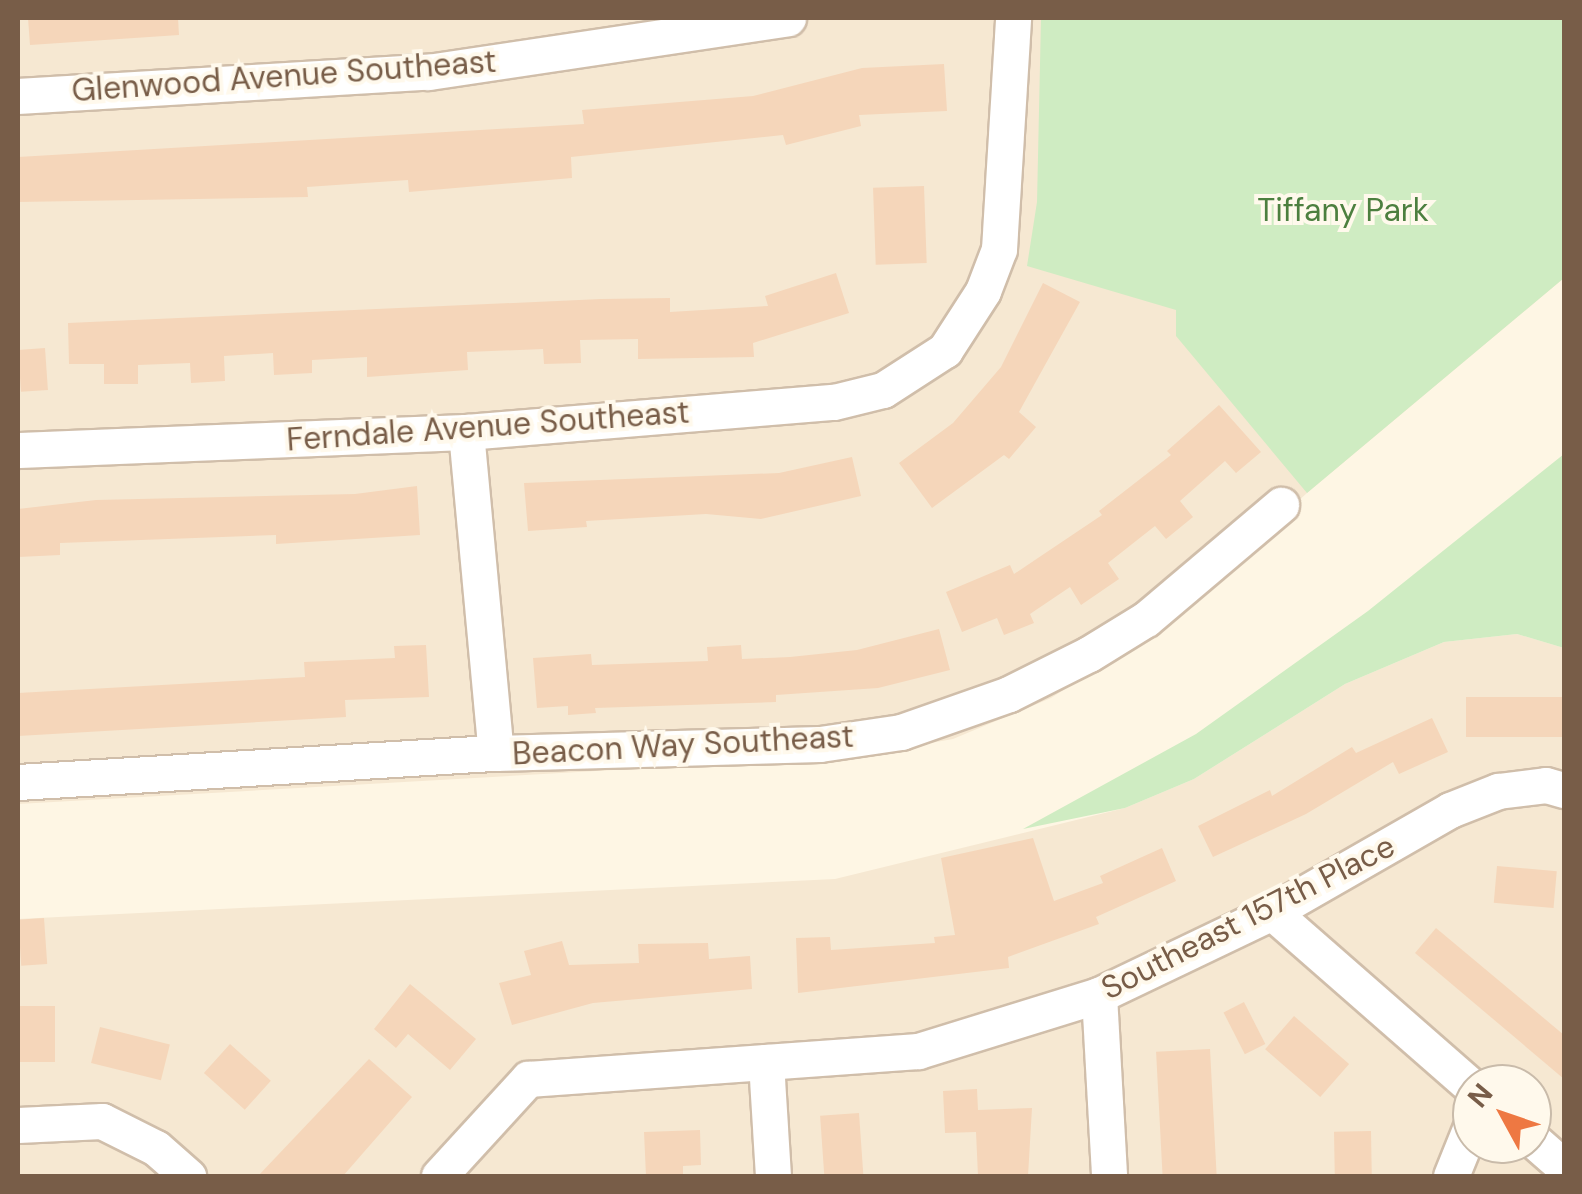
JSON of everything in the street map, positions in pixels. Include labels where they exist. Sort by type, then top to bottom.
[{"type":"street","name":"Glenwood Avenue Southeast","points":[[18,96],[428,72],[788,18]]},
{"type":"street","name":"Ferndale Avenue Southeast","points":[[18,450],[466,432],[834,402],[882,390],[945,350],[983,291],[998,249],[1013,18]]},
{"type":"street","points":[[466,432],[496,753]]},
{"type":"street","name":"Beacon Way Southeast","points":[[18,782],[496,753],[820,744],[901,732],[1009,694],[1118,636],[1281,505]]},
{"type":"street","name":"Southeast 157th Place","points":[[439,1176],[528,1079],[918,1051],[1099,996],[1272,912],[1450,810],[1498,791],[1555,788]]},
{"type":"street","points":[[1272,912],[1452,1070]]},
{"type":"street","points":[[1099,996],[1108,1176]]},
{"type":"street","points":[[766,1062],[772,1176]]},
{"type":"street","points":[[18,1125],[102,1121],[156,1148],[188,1176]]},
{"type":"shaded area","name":"Tiffany Park","points":[[18,18],[1564,18],[1564,278],[1307,493],[1157,630],[1051,698],[953,739],[868,754],[18,804]]},
{"type":"shaded area","points":[[1517,634],[1564,648],[1564,1176],[18,1176],[18,919],[835,879],[1125,808],[1194,779],[1345,684],[1444,642]]},
{"type":"green space","name":"Tiffany Park","points":[[1041,18],[1564,18],[1564,278],[1307,493],[1176,336],[1176,310],[1027,266],[1037,202]]},
{"type":"green space","points":[[1564,454],[1564,648],[1517,634],[1444,642],[1345,684],[1194,779],[1125,808],[1023,829],[1196,734],[1368,611]]},
{"type":"building","points":[[28,18],[178,18],[179,35],[30,45]]},
{"type":"building","points":[[944,64],[947,111],[859,115],[861,126],[786,145],[783,135],[571,157],[572,178],[409,192],[408,180],[307,187],[308,197],[18,202],[18,157],[584,124],[582,110],[753,96],[862,68]]},
{"type":"building","points":[[924,186],[927,263],[876,265],[873,188]]},
{"type":"building","points":[[836,273],[849,313],[753,343],[754,357],[638,359],[638,339],[580,340],[581,363],[544,364],[543,349],[467,352],[468,370],[367,377],[367,357],[312,360],[312,373],[274,375],[273,353],[224,356],[225,381],[191,383],[190,363],[138,365],[138,384],[104,384],[104,364],[69,364],[68,323],[601,299],[670,298],[670,312],[768,306],[765,296]]},
{"type":"building","points":[[1043,283],[1080,302],[1019,412],[1036,427],[1009,459],[1004,455],[932,508],[899,463],[953,423],[1001,367]]},
{"type":"building","points":[[45,348],[48,390],[21,392],[18,350]]},
{"type":"building","points":[[1219,405],[1261,452],[1236,473],[1225,461],[1180,501],[1193,517],[1166,539],[1155,526],[1108,563],[1119,579],[1081,605],[1070,587],[1030,614],[1034,623],[1004,635],[997,618],[962,632],[946,592],[1010,565],[1014,574],[1102,515],[1099,511],[1171,455],[1167,451]]},
{"type":"building","points":[[852,457],[861,496],[761,519],[706,514],[586,521],[587,527],[528,531],[524,483],[779,473]]},
{"type":"building","points":[[417,486],[420,535],[276,544],[276,535],[60,543],[60,555],[18,557],[18,509],[96,500],[355,494]]},
{"type":"building","points":[[939,629],[950,670],[878,688],[776,695],[776,702],[595,708],[596,713],[568,715],[568,706],[537,708],[533,658],[591,654],[592,665],[708,661],[707,647],[741,645],[742,659],[790,657],[857,650]]},
{"type":"building","points":[[426,645],[429,697],[345,700],[346,717],[18,736],[18,693],[305,677],[304,662],[395,658],[394,646]]},
{"type":"building","points":[[1466,697],[1564,697],[1564,737],[1466,737]]},
{"type":"building","points":[[1432,718],[1448,752],[1399,774],[1393,762],[1306,814],[1213,857],[1198,826],[1270,790],[1272,796],[1352,747],[1356,753]]},
{"type":"building","points":[[1033,838],[1054,901],[1103,883],[1100,876],[1162,848],[1176,881],[1096,917],[1099,924],[1008,957],[1009,968],[798,993],[796,938],[830,937],[831,950],[935,943],[934,937],[955,935],[941,858]]},
{"type":"building","points":[[1497,866],[1557,871],[1554,908],[1494,903]]},
{"type":"building","points":[[44,918],[47,964],[21,966],[18,920]]},
{"type":"building","points":[[1436,928],[1564,1035],[1564,1079],[1552,1069],[1552,1064],[1546,1064],[1415,953]]},
{"type":"building","points":[[562,941],[569,965],[639,963],[638,944],[708,943],[709,959],[750,956],[752,989],[593,1003],[512,1025],[499,983],[531,975],[524,951]]},
{"type":"building","points":[[410,984],[476,1039],[450,1070],[408,1034],[396,1048],[374,1029]]},
{"type":"building","points":[[1244,1002],[1265,1044],[1245,1054],[1224,1012]]},
{"type":"building","points":[[18,1006],[55,1006],[55,1062],[18,1062]]},
{"type":"building","points":[[1294,1016],[1349,1064],[1320,1097],[1265,1049]]},
{"type":"building","points":[[100,1027],[170,1044],[161,1080],[91,1063]]},
{"type":"building","points":[[230,1044],[271,1081],[245,1110],[204,1073]]},
{"type":"building","points":[[1210,1049],[1217,1176],[1163,1176],[1156,1052]]},
{"type":"building","points":[[369,1059],[412,1097],[343,1176],[258,1176]]},
{"type":"building","points":[[977,1089],[978,1110],[1032,1108],[1028,1176],[978,1176],[976,1132],[945,1133],[943,1091]]},
{"type":"building","points":[[859,1113],[863,1176],[824,1176],[820,1116]]},
{"type":"building","points":[[700,1130],[701,1165],[683,1166],[683,1176],[646,1176],[644,1132]]},
{"type":"building","points":[[1371,1131],[1372,1176],[1335,1176],[1334,1132]]}]
